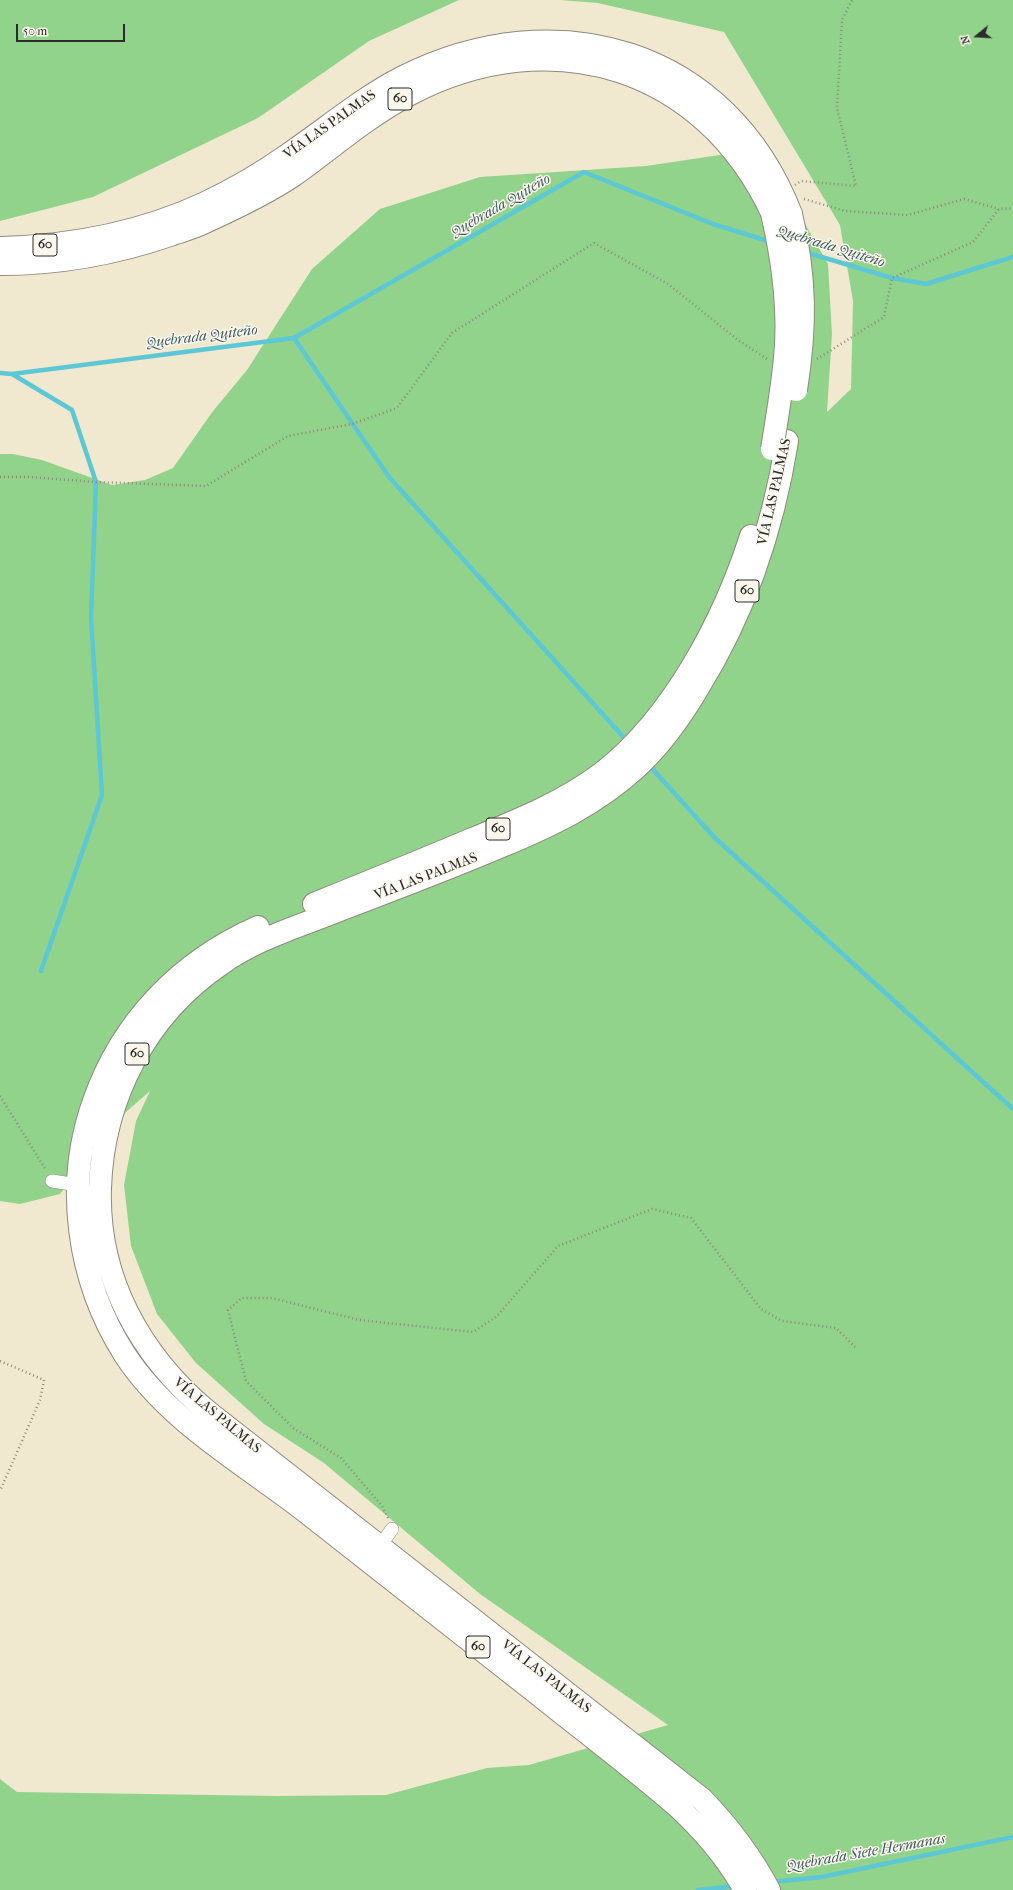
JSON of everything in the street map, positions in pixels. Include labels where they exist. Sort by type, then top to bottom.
[{"type":"highway","name":"VÍA LAS PALMAS","points":[[0,248],[91,240],[118,234],[172,217],[233,189],[262,172],[370,96],[405,76],[442,59],[460,53],[502,43],[524,40],[548,39],[594,43],[638,56],[680,76],[716,102],[732,118],[761,153],[782,193],[782,261],[786,310],[780,445],[781,477],[769,527],[750,584],[736,618],[690,701],[653,752],[636,769],[598,798],[549,826],[474,858],[266,939],[223,962],[194,984],[168,1010],[139,1050],[118,1094],[104,1143],[101,1174],[101,1218],[104,1244],[116,1286],[128,1315],[141,1337],[155,1358],[188,1396],[388,1533],[702,1799],[731,1830],[758,1869],[769,1890]]},
{"type":"highway","name":"VÍA LAS PALMAS","points":[[0,264],[57,262],[102,255],[144,244],[201,224],[250,200],[291,177],[373,116],[411,93],[473,68],[517,60],[555,59],[585,62],[629,74],[670,94],[706,121],[728,142],[781,213]]},
{"type":"highway","name":"VÍA LAS PALMAS","points":[[745,1890],[725,1858],[695,1822],[659,1790],[296,1504],[196,1430],[158,1396],[126,1356],[101,1310],[85,1262],[81,1237],[78,1185],[83,1141],[90,1110],[109,1063],[140,1015],[170,982],[190,966],[227,942],[255,928],[514,822],[558,801],[602,773],[640,738],[684,679],[720,614],[734,582],[780,445]]},
{"type":"street","points":[[52,1181],[78,1185]]},
{"type":"path","points":[[782,193],[802,181],[856,186],[837,108],[842,20],[852,0]]},
{"type":"path","points":[[782,193],[845,211],[908,215],[964,199],[999,209]]},
{"type":"path","points":[[0,477],[29,476],[96,482],[206,486],[288,436],[352,424],[397,408],[452,333],[594,243],[622,259]]},
{"type":"path","points":[[0,1096],[52,1181]]},
{"type":"path","points":[[388,1533],[382,1506],[341,1458],[293,1428],[246,1381],[228,1310],[242,1298],[272,1298],[359,1320],[473,1332],[496,1317],[558,1246],[652,1209],[691,1218],[762,1308],[782,1321],[836,1328],[854,1347]]},
{"type":"path","points":[[0,1361],[44,1380],[40,1400],[0,1491]]},
{"type":"green space","points":[[0,0],[459,0],[369,41],[258,118],[93,197],[0,221]]},
{"type":"green space","points":[[560,0],[1013,0],[1013,1890],[0,1890],[0,1779],[17,1792],[278,1796],[386,1795],[487,1768],[529,1765],[668,1725],[480,1594],[324,1463],[264,1424],[196,1363],[157,1314],[131,1246],[124,1185],[136,1121],[150,1091],[126,1112],[60,1194],[20,1204],[0,1201],[0,454],[13,454],[42,460],[112,485],[145,480],[173,468],[213,411],[247,370],[312,269],[380,209],[480,177],[646,166],[733,153],[781,182],[828,264],[832,334],[827,412],[851,389],[853,301],[840,225],[724,32],[598,3]]},
{"type":"waterway","name":"Quebrada Quiteño","points":[[0,373],[12,374],[294,338],[584,172],[713,224],[771,242]]},
{"type":"waterway","name":"Quebrada Quiteño","points":[[805,252],[892,278],[926,284],[1013,257]]},
{"type":"waterway","points":[[294,338],[389,477],[627,741]]},
{"type":"waterway","points":[[12,374],[72,410],[96,482],[91,618],[102,795],[41,971]]},
{"type":"waterway","points":[[648,764],[714,837],[1013,1109]]},
{"type":"waterway","name":"Quebrada Siete Hermanas","points":[[771,1882],[822,1877],[1013,1837]]},
{"type":"waterway","name":"Quebrada Siete Hermanas","points":[[698,1890],[736,1886]]}]
